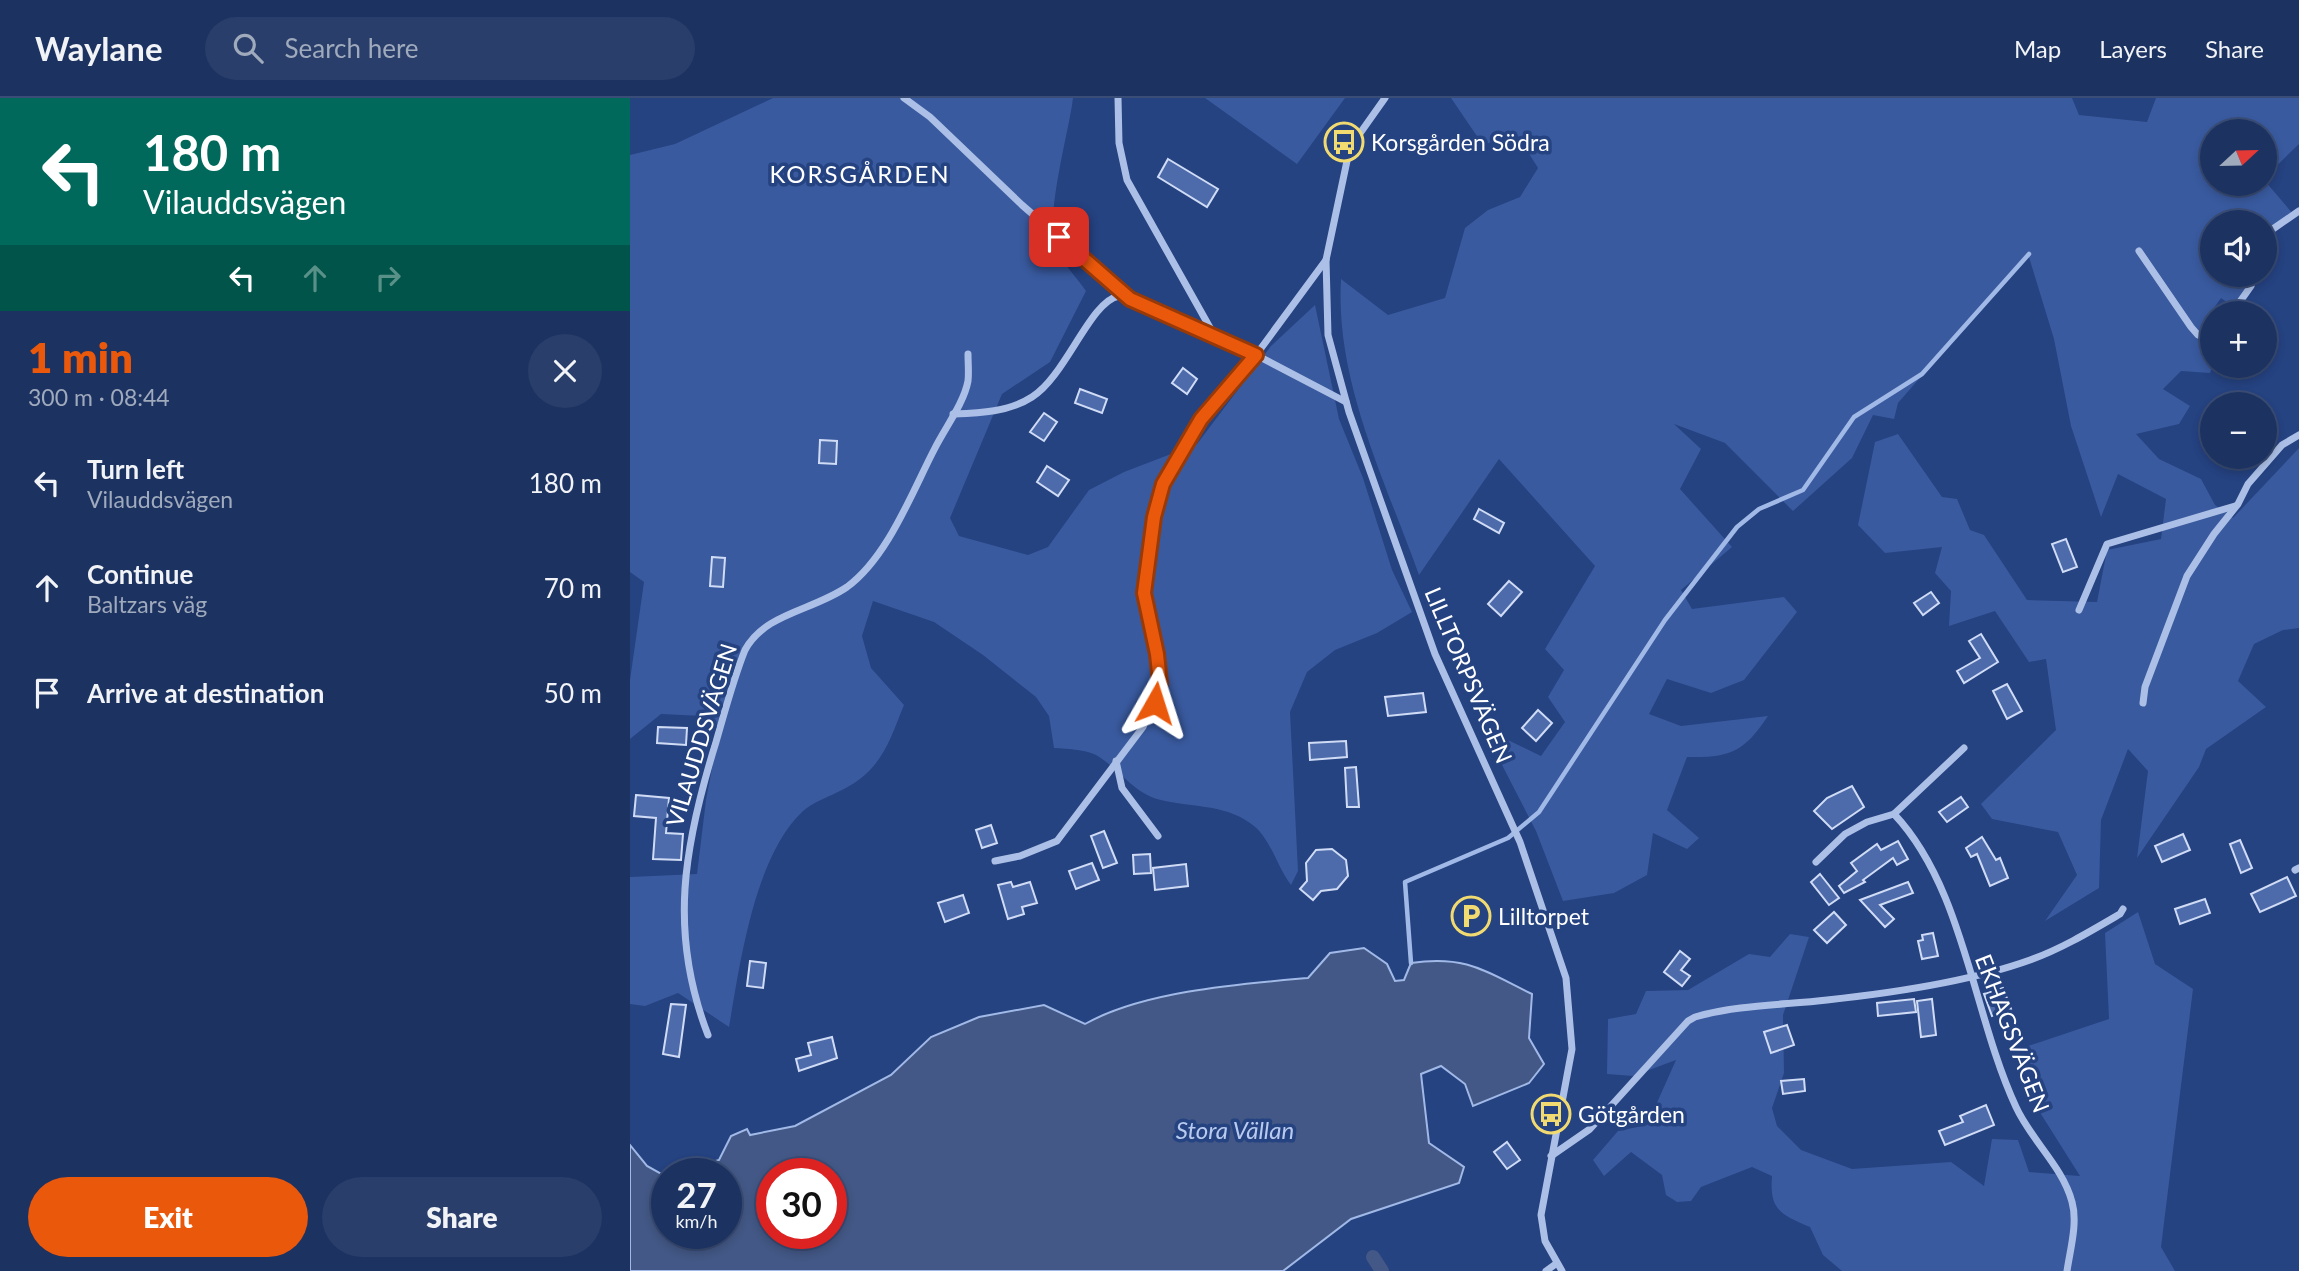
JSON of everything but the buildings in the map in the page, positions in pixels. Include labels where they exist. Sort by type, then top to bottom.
[{"type":"street","points":[[904,98],[930,117],[1022,205],[1130,299],[1214,334],[1346,402]]},
{"type":"street","points":[[1118,98],[1119,143],[1127,180],[1214,334]]},
{"type":"street","name":"LILLTORPSVÄGEN","points":[[1385,98],[1356,139],[1346,161],[1326,260],[1328,335],[1346,402],[1435,654],[1521,845],[1566,978],[1572,1049],[1541,1215],[1545,1241],[1562,1271]]},
{"type":"street","points":[[2277,226],[2299,211]]},
{"type":"street","points":[[2139,251],[2191,327],[2200,335]]},
{"type":"street","points":[[995,861],[1020,856],[1057,841],[1143,727],[1158,691],[1157,654],[1144,593],[1154,517],[1163,484],[1201,419],[1256,355],[1326,260]]},
{"type":"street","points":[[953,414],[1007,408],[1034,396],[1059,373],[1099,307],[1112,298],[1130,299]]},
{"type":"street","name":"VILAUDDSVÄGEN","points":[[708,1035],[694,997],[684,942],[685,874],[695,808],[742,657],[760,628],[815,606],[859,575],[900,518],[953,414],[968,382],[968,354]]},
{"type":"street","points":[[2143,703],[2145,687],[2187,576],[2214,534],[2238,505],[2248,484],[2283,445],[2299,435]]},
{"type":"street","points":[[2079,610],[2107,544],[2238,505]]},
{"type":"street","points":[[1816,862],[1845,834],[1875,818],[1894,814],[1964,748]]},
{"type":"street","points":[[1116,761],[1122,788],[1158,836]]},
{"type":"street","name":"EKHAGSVÄGEN","points":[[1894,814],[1905,827],[1944,894],[1969,975],[2017,1110],[2060,1177],[2073,1204],[2067,1271]]},
{"type":"street","points":[[1551,1156],[1590,1129],[1688,1021],[1695,1017],[1748,1007],[1915,988],[2032,960],[2080,937],[2120,914],[2123,909]]},
{"type":"street","points":[[1546,1271],[1557,1263]]},
{"type":"shaded area","points":[[773,98],[1073,98],[1058,176],[1053,219],[1054,236],[1060,256],[1086,291],[1050,362],[1002,394],[950,518],[959,536],[1028,555],[1048,547],[1089,490],[1124,472],[1197,444],[1271,346],[1315,305],[1339,419],[1363,478],[1392,570],[1412,612],[1377,633],[1335,650],[1307,672],[1290,712],[1298,871],[1291,885],[1263,836],[1250,823],[1217,809],[1148,796],[1096,755],[1081,750],[1054,748],[1049,716],[1036,697],[983,655],[934,622],[873,601],[862,636],[871,668],[904,705],[888,743],[876,763],[857,781],[806,808],[786,832],[772,856],[744,943],[729,1027],[678,993],[645,1006],[630,1004],[630,877],[697,874],[706,800],[719,732],[703,716],[661,714],[630,739],[630,680],[644,582],[630,572],[630,155],[675,144]]},
{"type":"shaded area","points":[[1205,98],[1345,98],[1297,164]]},
{"type":"shaded area","points":[[1451,98],[2072,98],[2079,115],[2147,122],[2156,98],[2299,98],[2299,144],[2277,165],[2277,119],[2200,119],[2200,196],[2277,195],[2293,214],[2277,229],[2277,210],[2200,210],[2200,287],[2254,287],[2244,301],[2225,301],[2221,298],[2219,301],[2200,301],[2200,372],[2181,371],[2163,389],[2190,406],[2179,424],[2136,434],[2159,459],[2201,479],[2215,505],[2233,518],[2299,448],[2299,628],[2283,630],[2254,644],[2238,681],[2266,707],[2206,749],[2199,767],[2137,858],[2148,771],[2128,749],[2101,820],[2099,888],[2045,921],[2077,875],[2058,832],[1992,819],[1981,804],[2056,730],[2046,659],[2029,662],[1995,611],[1949,626],[1951,591],[1935,573],[1942,547],[1885,553],[1858,525],[1875,442],[1898,434],[1942,497],[1957,499],[1970,530],[1984,535],[2027,600],[2097,602],[2107,550],[2161,539],[2166,499],[2118,474],[2101,517],[2071,426],[2054,339],[2028,254],[1898,403],[1894,419],[1873,415],[1852,458],[1793,511],[1725,443],[1674,424],[1701,449],[1680,489],[1732,547],[1681,590],[1692,609],[1784,597],[1797,612],[1744,680],[1711,693],[1667,679],[1649,714],[1681,726],[1768,716],[1751,738],[1735,750],[1714,756],[1687,757],[1667,810],[1699,838],[1687,849],[1653,833],[1647,875],[1614,893],[1563,901],[1536,831],[1483,728],[1541,756],[1565,722],[1548,697],[1564,670],[1545,649],[1595,566],[1499,459],[1419,575],[1365,430],[1346,355],[1341,317],[1341,279],[1388,315],[1445,298],[1465,228],[1488,210],[1520,197],[1538,168],[1516,133],[1483,145]]},
{"type":"shaded area","points":[[2138,912],[2155,964],[2193,989],[2161,1247],[2175,1271],[1842,1271],[1823,1255],[1810,1227],[1791,1219],[1779,1210],[1773,1197],[1772,1176],[1752,1167],[1701,1187],[1691,1201],[1677,1202],[1666,1195],[1662,1175],[1631,1152],[1604,1176],[1593,1160],[1618,1131],[1647,1125],[1676,1060],[1633,1076],[1607,1074],[1608,1019],[1636,1014],[1646,991],[1688,990],[1749,954],[1770,957],[1790,934],[1809,937],[1783,1015],[1784,1073],[1772,1108],[1777,1126],[1801,1150],[1852,1169],[1951,1162],[1984,1186],[1992,1139],[2018,1140],[2029,1172],[2080,1176],[2034,1103],[2022,1048],[2109,1019],[2105,933]]},
{"type":"water","name":"Stora Vällan","points":[[1364,948],[1387,964],[1395,981],[1404,980],[1411,963],[1430,961],[1461,963],[1488,972],[1532,994],[1529,1038],[1544,1064],[1529,1083],[1473,1106],[1465,1084],[1441,1066],[1421,1074],[1429,1143],[1464,1167],[1459,1183],[1351,1219],[1283,1271],[630,1271],[630,1145],[651,1168],[651,1249],[742,1249],[742,1158],[720,1158],[731,1136],[747,1129],[750,1135],[795,1126],[891,1075],[931,1037],[979,1017],[1044,1005],[1085,1024],[1135,1004],[1193,991],[1308,978],[1330,953]]},
{"type":"waterway","points":[[1411,963],[1405,882],[1508,838],[1539,812],[1665,620],[1737,527],[1759,509],[1803,490],[1854,417],[1922,374],[2029,254]]},
{"type":"waterway","points":[[1373,1257],[1382,1271]]},
{"type":"place","name":"Korsgården Södra","points":[[1344,142]]},
{"type":"place","name":"Lilltorpet","points":[[1471,916]]},
{"type":"place","name":"Götgården","points":[[1551,1114]]},
{"type":"district","name":"KORSGÅRDEN","points":[[860,173]]},
{"type":"route","points":[[1059,237],[1130,299],[1214,334],[1256,355],[1201,419],[1172,464],[1163,484],[1154,517],[1144,593],[1157,654],[1160,683],[1155,703]]}]
